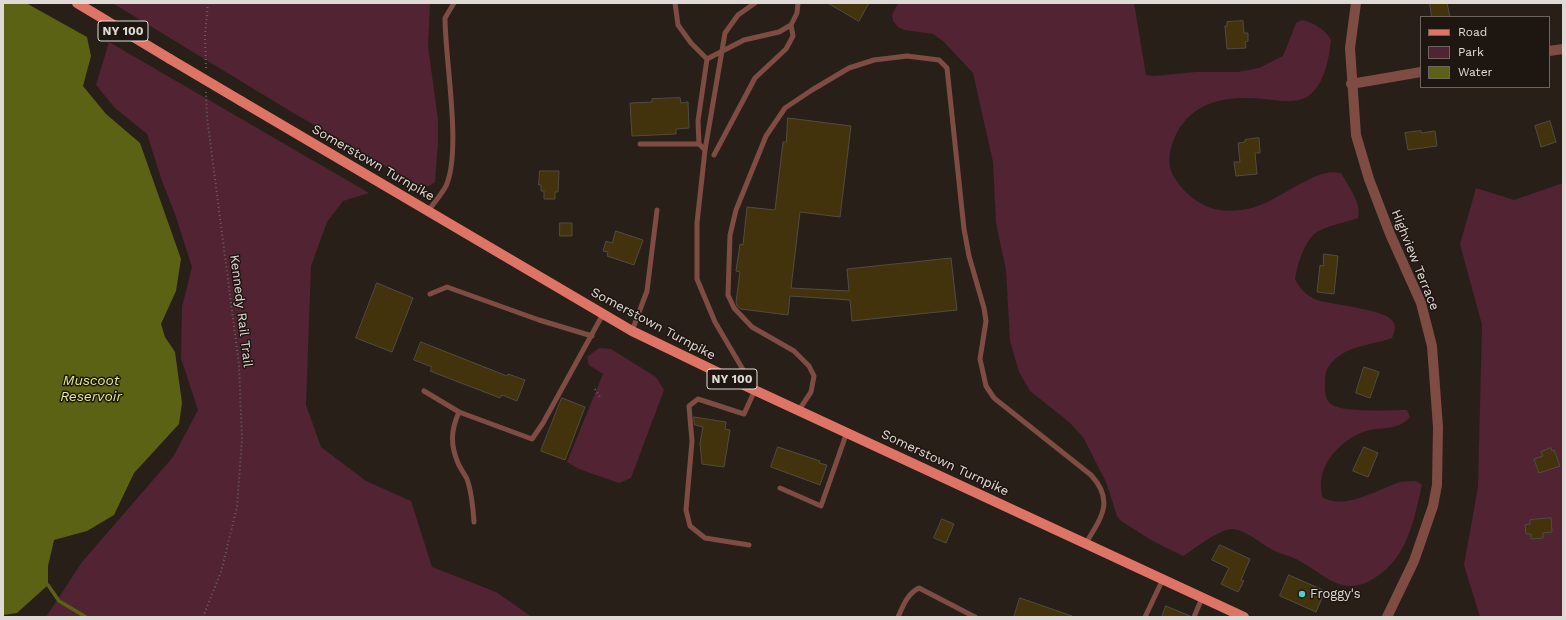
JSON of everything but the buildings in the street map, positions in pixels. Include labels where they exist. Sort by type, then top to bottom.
[{"type":"main road","name":"Somerstown Turnpike","points":[[77,3],[632,331],[755,390],[1244,617]]},
{"type":"street","name":"Highview Terrace","points":[[1356,3],[1350,48],[1351,84],[1356,135],[1390,234],[1421,303],[1432,346],[1438,427],[1437,485],[1434,506],[1414,561],[1388,617]]},
{"type":"street","points":[[1550,51],[1563,49]]},
{"type":"street","points":[[1351,84],[1420,72]]},
{"type":"lane","points":[[428,211],[446,186],[452,166],[452,125],[445,41],[445,18],[454,3]]},
{"type":"lane","points":[[675,3],[678,25],[691,44],[707,60]]},
{"type":"lane","points":[[749,544],[705,538],[690,526],[686,510],[692,441],[689,406],[698,399],[744,414],[755,390],[714,322],[697,279],[697,223],[705,150],[725,33],[738,15],[755,3]]},
{"type":"lane","points":[[707,60],[744,40],[779,32],[791,25],[798,13],[798,3]]},
{"type":"lane","points":[[714,155],[755,78],[786,49],[793,36],[791,25]]},
{"type":"lane","points":[[798,410],[811,392],[814,376],[809,366],[794,351],[752,327],[734,308],[728,295],[730,235],[736,210],[766,136],[785,108],[849,68],[868,62],[907,56],[939,60],[947,68],[965,236],[986,321],[980,360],[982,374],[986,386],[994,398],[1091,475],[1099,484],[1103,492],[1105,504],[1103,514],[1086,543]]},
{"type":"lane","points":[[705,150],[699,144],[698,121],[707,60]]},
{"type":"lane","points":[[640,144],[699,144]]},
{"type":"lane","points":[[632,331],[647,291],[657,210]]},
{"type":"lane","points":[[430,294],[447,287],[539,320],[592,336]]},
{"type":"lane","points":[[424,391],[459,412],[532,439],[592,336],[603,314]]},
{"type":"lane","points":[[459,412],[452,426],[452,443],[457,462],[466,479],[472,498],[474,522]]},
{"type":"lane","points":[[780,488],[821,506],[847,432]]},
{"type":"lane","points":[[1146,617],[1163,579]]},
{"type":"lane","points":[[898,617],[912,592],[919,588],[975,617]]},
{"type":"lane","points":[[1194,617],[1202,598]]},
{"type":"path","points":[[206,73],[205,36],[208,3]]},
{"type":"path","name":"Kennedy Rail Trail","points":[[203,617],[221,572],[237,507],[242,439],[239,365],[207,118],[206,88]]},
{"type":"path","points":[[595,389],[600,397]]},
{"type":"green space","points":[[430,3],[428,46],[438,120],[438,143],[435,182],[429,186],[421,187],[290,111],[114,4]]},
{"type":"green space","points":[[898,3],[1134,3],[1146,75],[1153,76],[1196,72],[1238,72],[1259,68],[1283,56],[1296,23],[1302,20],[1319,27],[1329,36],[1331,40],[1329,56],[1321,80],[1317,87],[1305,98],[1295,101],[1284,101],[1236,98],[1211,103],[1199,109],[1189,116],[1181,126],[1174,139],[1170,153],[1170,168],[1174,177],[1190,196],[1208,207],[1219,210],[1242,210],[1255,207],[1272,200],[1314,177],[1335,172],[1341,173],[1354,195],[1358,206],[1358,218],[1327,228],[1313,235],[1302,253],[1295,279],[1304,291],[1317,300],[1382,314],[1390,318],[1395,325],[1392,338],[1353,349],[1335,359],[1326,372],[1325,394],[1329,402],[1337,407],[1356,410],[1407,410],[1410,417],[1406,421],[1396,426],[1370,430],[1345,442],[1331,456],[1326,464],[1321,483],[1322,497],[1331,501],[1341,502],[1372,494],[1400,482],[1416,481],[1422,485],[1416,511],[1403,548],[1387,569],[1364,583],[1355,586],[1346,586],[1336,583],[1300,561],[1271,549],[1239,530],[1228,530],[1215,535],[1183,556],[1151,540],[1121,521],[1117,516],[1106,482],[1083,437],[1069,422],[1030,391],[1019,372],[1010,341],[1006,270],[996,223],[993,162],[973,73],[944,42],[933,34],[904,30],[898,27],[893,21],[892,15]]},
{"type":"green space","points":[[109,42],[369,193],[343,201],[327,222],[311,266],[306,405],[321,447],[366,481],[411,501],[432,567],[496,592],[532,617],[46,617],[82,562],[173,457],[198,410],[181,358],[182,307],[192,267],[147,134],[115,108],[96,85]]},
{"type":"green space","points":[[1563,183],[1563,617],[1480,617],[1464,565],[1478,487],[1482,325],[1460,244],[1476,188],[1514,200]]},
{"type":"green space","points":[[599,348],[611,349],[656,377],[664,390],[631,478],[619,483],[579,469],[567,462],[603,374],[589,365],[587,357]]},
{"type":"water","name":"Muscoot Reservoir","points":[[3,3],[26,3],[87,37],[91,56],[83,86],[106,114],[140,143],[181,259],[176,291],[161,324],[165,337],[175,352],[182,403],[179,424],[134,473],[114,515],[87,531],[54,540],[48,566],[48,585],[17,613],[3,615]]},
{"type":"waterway","points":[[48,585],[59,601],[86,617]]},
{"type":"place","name":"Froggy's","points":[[1302,594]]}]
